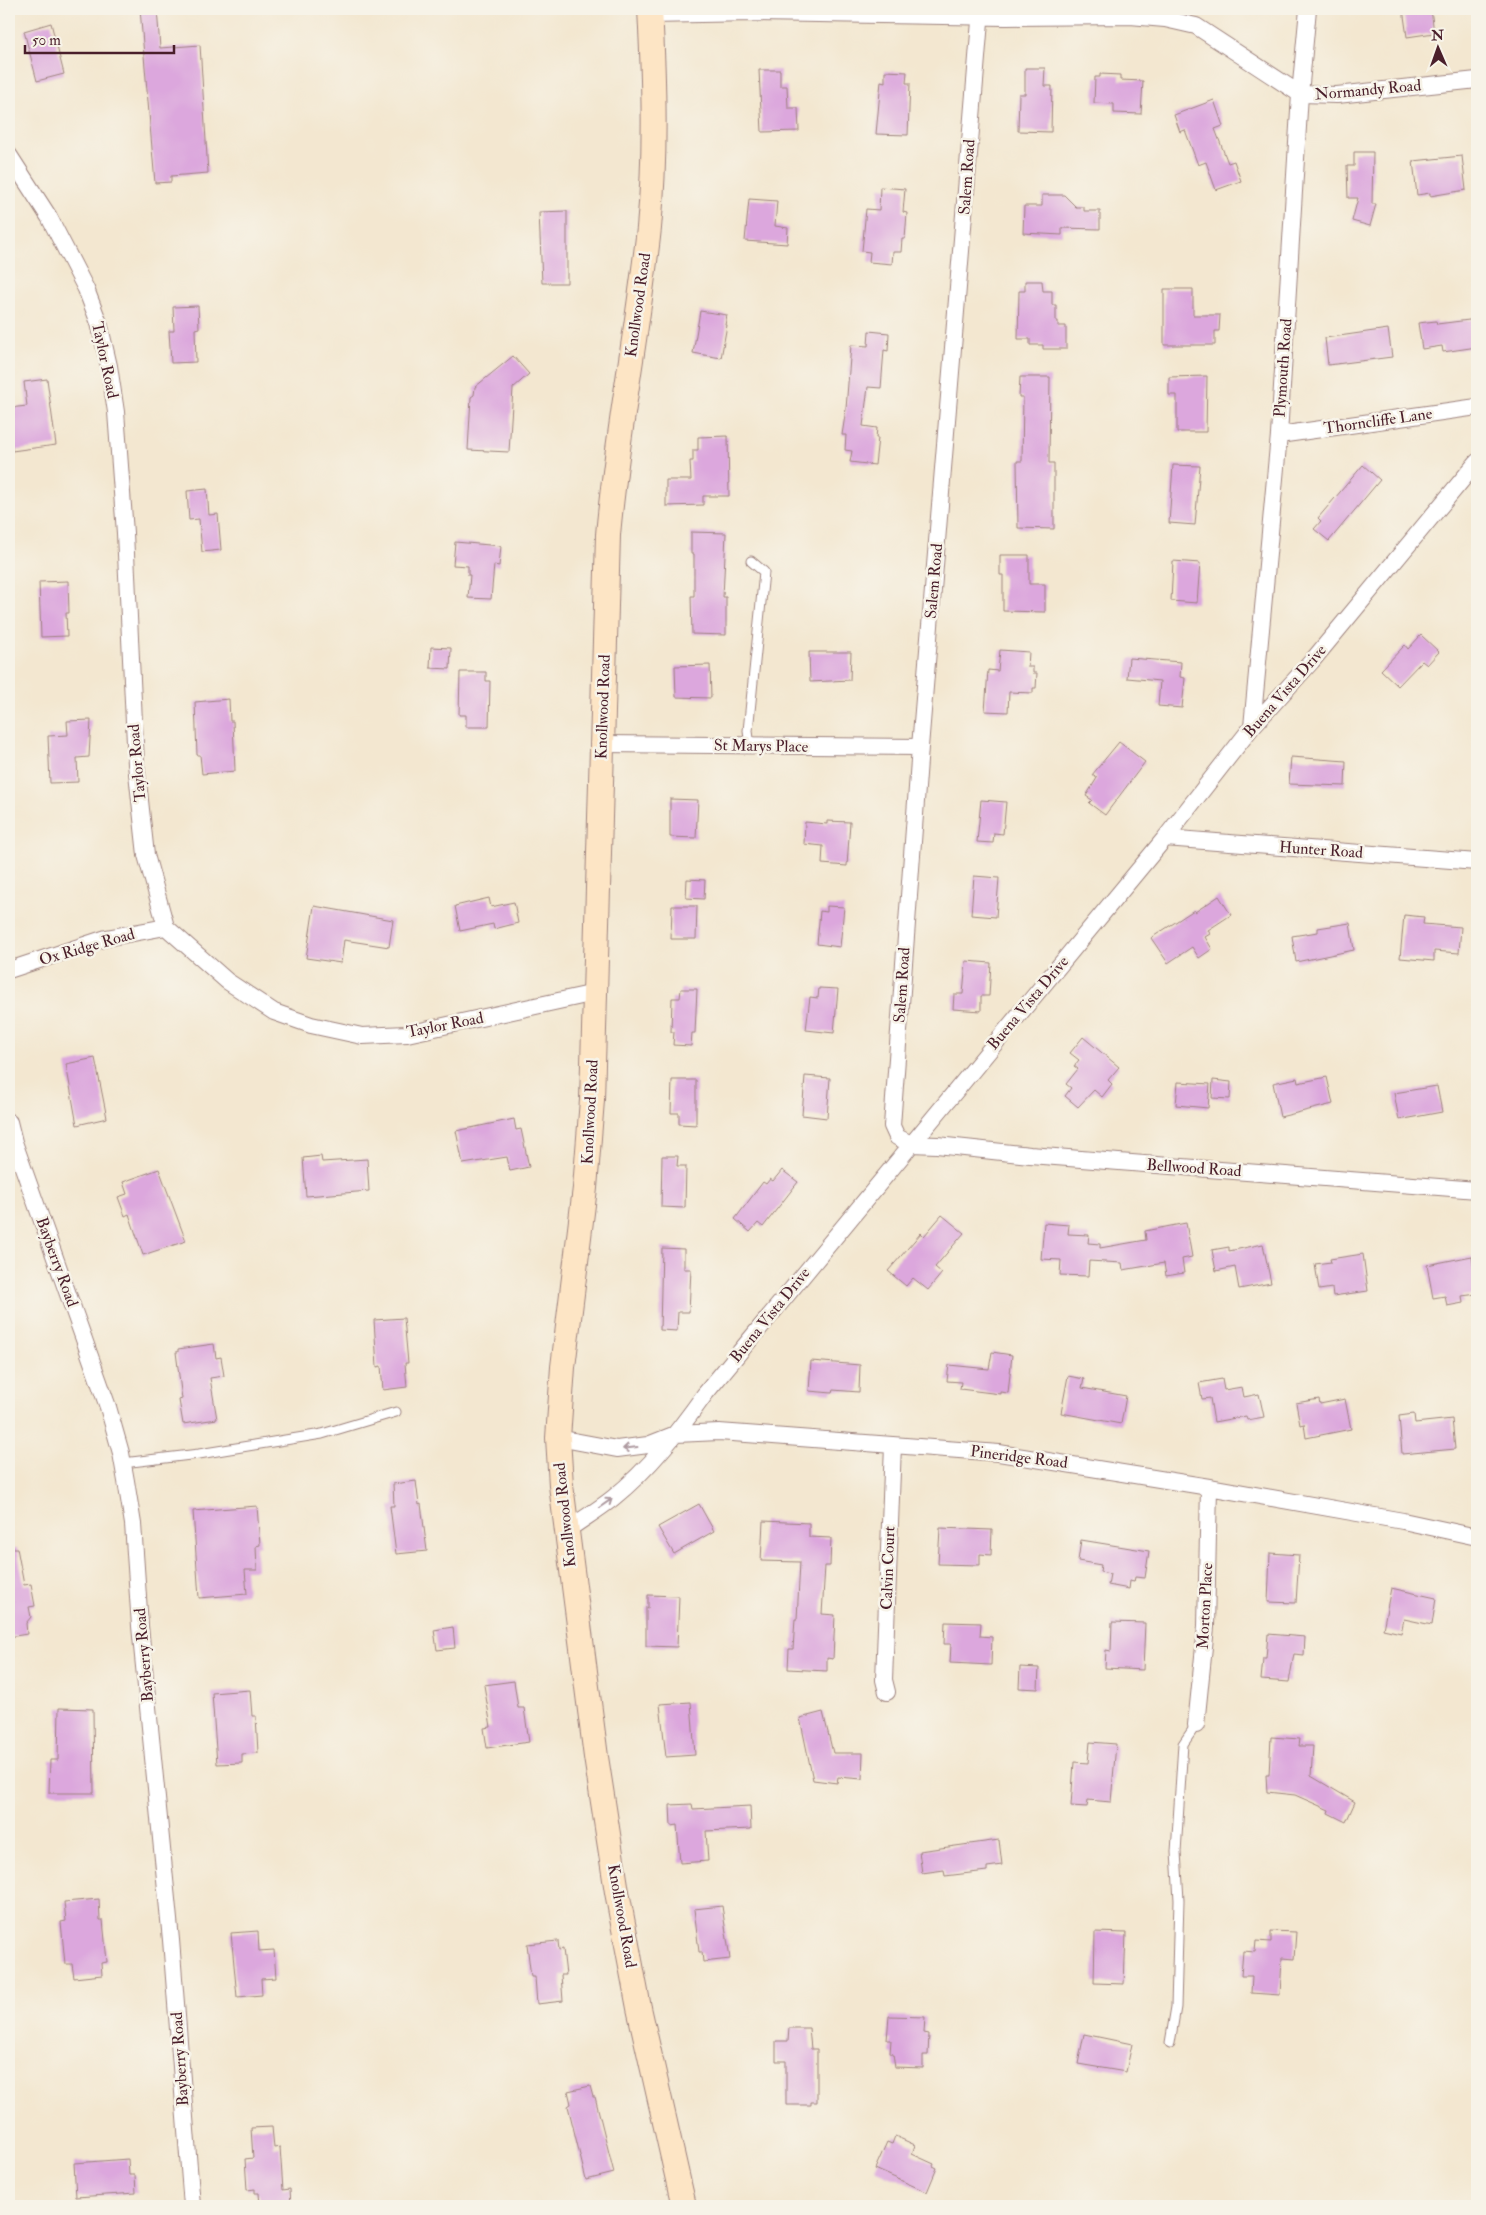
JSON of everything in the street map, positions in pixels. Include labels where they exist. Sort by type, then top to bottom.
[{"type":"main road","name":"Knollwood Road","points":[[650,12],[654,78],[654,165],[649,228],[615,456],[608,526],[592,1100],[585,1188],[563,1367],[558,1438],[566,1531],[597,1767],[617,1892],[639,2008],[684,2206]]},
{"type":"street","name":"Plymouth Road","points":[[1252,727],[1279,436],[1300,94],[1308,9]]},
{"type":"street","name":"Normandy Road","points":[[650,12],[981,13],[1130,16],[1165,19],[1196,26],[1300,94],[1337,95],[1477,80]]},
{"type":"street","name":"Salem Road","points":[[911,1144],[897,1137],[892,1126],[920,747],[981,13]]},
{"type":"street","name":"Taylor Road","points":[[9,155],[50,217],[86,289],[99,323],[109,366],[116,412],[125,533],[136,764],[146,855],[166,927],[227,981],[274,1012],[311,1025],[362,1036],[406,1034],[596,993]]},
{"type":"street","name":"Thorncliffe Lane","points":[[1279,436],[1477,407]]},
{"type":"street","name":"Buena Vista Drive","points":[[566,1531],[613,1498],[650,1463],[676,1434],[705,1394],[1165,838],[1252,727],[1312,661],[1477,462]]},
{"type":"street","name":"St Marys Place","points":[[602,744],[920,747]]},
{"type":"street","name":"Hunter Road","points":[[1165,838],[1477,862]]},
{"type":"street","name":"Ox Ridge Road","points":[[9,970],[106,938],[166,927]]},
{"type":"street","name":"Bayberry Road","points":[[9,1122],[17,1151],[108,1406],[123,1463],[133,1524],[140,1626],[171,1940],[192,2206]]},
{"type":"street","name":"Bellwood Road","points":[[911,1144],[1477,1190]]},
{"type":"street","name":"Pineridge Road","points":[[558,1438],[617,1450],[648,1445],[676,1434],[719,1432],[998,1453],[1096,1467],[1403,1521],[1477,1537]]},
{"type":"street","name":"Calvin Court","points":[[887,1692],[884,1680],[893,1445]]},
{"type":"street","name":"Morton Place","points":[[1196,1725],[1206,1627],[1209,1487]]},
{"type":"lane","points":[[750,746],[748,731],[764,572],[751,561]]},
{"type":"lane","points":[[123,1463],[199,1454],[322,1434],[396,1412]]},
{"type":"lane","points":[[1170,2043],[1176,2007],[1179,1900],[1176,1852],[1183,1744],[1196,1725]]},
{"type":"building","points":[[140,9],[157,9],[160,48],[200,45],[208,173],[171,176],[171,182],[155,183]]},
{"type":"building","points":[[1403,9],[1431,9],[1434,33],[1407,37]]},
{"type":"building","points":[[51,23],[64,74],[37,81],[24,31]]},
{"type":"building","points":[[1025,68],[1045,68],[1044,86],[1052,86],[1051,132],[1018,131],[1019,94],[1025,94]]},
{"type":"building","points":[[759,70],[780,70],[780,86],[787,86],[788,108],[798,108],[799,131],[762,132]]},
{"type":"building","points":[[885,71],[907,72],[906,83],[910,83],[908,135],[876,134],[881,81],[885,82]]},
{"type":"building","points":[[1100,74],[1120,75],[1120,80],[1143,81],[1141,114],[1114,113],[1114,104],[1094,103],[1095,77],[1100,77]]},
{"type":"building","points":[[1214,100],[1223,126],[1215,129],[1228,163],[1234,161],[1241,181],[1216,190],[1206,162],[1198,165],[1185,130],[1180,132],[1174,115]]},
{"type":"building","points":[[1354,152],[1373,152],[1372,204],[1376,204],[1370,226],[1352,221],[1358,198],[1348,198],[1347,166],[1354,166]]},
{"type":"building","points":[[1462,156],[1466,190],[1430,196],[1430,193],[1417,195],[1413,161]]},
{"type":"building","points":[[880,187],[905,189],[903,212],[907,213],[905,239],[902,239],[901,252],[893,252],[892,264],[869,262],[870,252],[862,251],[866,209],[879,210]]},
{"type":"building","points":[[1042,195],[1064,195],[1076,207],[1084,207],[1084,211],[1100,211],[1100,229],[1062,228],[1062,235],[1023,233],[1024,206],[1042,206]]},
{"type":"building","points":[[749,199],[777,201],[775,226],[788,228],[787,244],[745,241]]},
{"type":"building","points":[[567,211],[567,283],[542,283],[539,212]]},
{"type":"building","points":[[1025,281],[1042,281],[1043,291],[1052,291],[1052,305],[1056,305],[1056,321],[1058,321],[1058,326],[1066,326],[1066,349],[1043,349],[1043,345],[1030,345],[1030,339],[1018,339],[1019,291],[1025,291]]},
{"type":"building","points":[[1164,289],[1193,289],[1193,315],[1220,315],[1219,331],[1215,331],[1215,345],[1164,345]]},
{"type":"building","points":[[198,306],[199,328],[195,329],[196,362],[171,363],[169,331],[174,331],[173,307]]},
{"type":"building","points":[[700,311],[727,315],[721,358],[693,353]]},
{"type":"building","points":[[1477,319],[1477,347],[1443,352],[1442,346],[1422,349],[1418,323],[1436,321],[1437,324]]},
{"type":"building","points":[[1388,329],[1392,357],[1328,365],[1325,338]]},
{"type":"building","points":[[869,331],[889,333],[888,351],[884,350],[881,388],[868,387],[863,426],[877,428],[876,438],[878,438],[875,465],[850,462],[852,451],[845,450],[846,435],[842,435],[851,345],[868,346]]},
{"type":"building","points":[[513,356],[529,374],[513,388],[509,452],[468,450],[471,397],[474,395],[475,387]]},
{"type":"building","points":[[1207,376],[1206,432],[1177,432],[1177,395],[1169,395],[1169,377]]},
{"type":"building","points":[[1020,377],[1050,377],[1049,463],[1054,463],[1054,529],[1018,528],[1017,461],[1022,461],[1023,397],[1019,397]]},
{"type":"building","points":[[47,379],[56,445],[12,451],[9,408],[27,406],[24,382]]},
{"type":"building","points":[[728,436],[729,496],[703,496],[703,505],[666,506],[666,480],[691,480],[690,461],[693,461],[693,450],[698,450],[698,437]]},
{"type":"building","points":[[1173,465],[1200,466],[1195,525],[1169,523]]},
{"type":"building","points":[[1363,465],[1380,480],[1329,541],[1314,529],[1321,521],[1318,518]]},
{"type":"building","points":[[207,489],[209,515],[218,514],[221,550],[202,552],[199,519],[189,520],[187,491]]},
{"type":"building","points":[[691,532],[726,533],[723,597],[726,597],[726,635],[692,634],[691,596],[694,596],[694,554],[691,554]]},
{"type":"building","points":[[455,542],[501,546],[499,566],[494,565],[491,599],[468,598],[470,575],[468,575],[468,566],[453,565]]},
{"type":"building","points":[[1000,555],[1029,555],[1029,584],[1045,584],[1045,612],[1003,611],[1003,575],[1000,575]]},
{"type":"building","points":[[1173,561],[1200,563],[1197,603],[1171,601]]},
{"type":"building","points":[[68,581],[69,613],[66,613],[67,636],[41,637],[39,582]]},
{"type":"building","points":[[1421,635],[1439,652],[1427,665],[1422,661],[1398,686],[1381,670],[1405,645],[1408,649]]},
{"type":"building","points":[[431,647],[451,648],[450,669],[430,668]]},
{"type":"building","points":[[1000,650],[1029,652],[1028,667],[1033,667],[1033,673],[1037,673],[1036,688],[1033,688],[1033,693],[1009,692],[1008,712],[985,711],[988,670],[998,671]]},
{"type":"building","points":[[809,652],[851,652],[850,680],[810,682]]},
{"type":"building","points":[[1129,658],[1181,662],[1180,677],[1185,678],[1182,708],[1158,706],[1160,681],[1127,678]]},
{"type":"building","points":[[710,665],[711,698],[676,697],[675,666]]},
{"type":"building","points":[[460,672],[486,672],[486,681],[490,681],[489,727],[466,727],[466,715],[459,715]]},
{"type":"building","points":[[229,699],[230,721],[233,721],[235,771],[202,774],[200,755],[197,755],[195,702]]},
{"type":"building","points":[[91,720],[89,757],[77,758],[78,782],[50,783],[48,736],[68,735],[67,721]]},
{"type":"building","points":[[1119,742],[1145,762],[1105,815],[1089,803],[1092,800],[1086,796],[1097,778],[1092,775]]},
{"type":"building","points":[[1291,757],[1346,761],[1345,786],[1289,784]]},
{"type":"building","points":[[670,799],[698,800],[696,838],[670,837]]},
{"type":"building","points":[[981,800],[1006,802],[1003,834],[994,833],[993,843],[977,842]]},
{"type":"building","points":[[827,821],[850,822],[847,866],[822,864],[823,846],[804,844],[805,822],[827,824]]},
{"type":"building","points":[[974,876],[999,878],[996,917],[971,915]]},
{"type":"building","points":[[687,879],[705,880],[704,899],[686,898]]},
{"type":"building","points":[[1219,896],[1231,915],[1208,930],[1210,934],[1205,937],[1212,949],[1199,958],[1192,947],[1168,963],[1151,938]]},
{"type":"building","points":[[489,898],[491,907],[514,902],[518,923],[494,929],[493,924],[460,931],[455,906]]},
{"type":"building","points":[[314,906],[393,920],[389,947],[344,940],[341,963],[306,958]]},
{"type":"building","points":[[672,906],[697,906],[696,939],[671,939]]},
{"type":"building","points":[[827,906],[844,907],[840,947],[817,944],[820,911],[827,912]]},
{"type":"building","points":[[1404,915],[1424,917],[1423,924],[1461,927],[1459,953],[1434,951],[1434,961],[1400,958]]},
{"type":"building","points":[[1350,923],[1354,950],[1296,962],[1292,936],[1318,932],[1318,928]]},
{"type":"building","points":[[966,961],[991,963],[989,996],[981,996],[981,1011],[953,1009],[954,994],[963,994]]},
{"type":"building","points":[[819,988],[838,989],[834,1033],[806,1030],[810,997],[818,998]]},
{"type":"building","points":[[681,989],[697,989],[695,1033],[692,1033],[691,1046],[673,1045],[674,1032],[671,1032],[672,998],[680,998]]},
{"type":"building","points":[[1083,1037],[1119,1067],[1108,1080],[1112,1084],[1102,1097],[1094,1090],[1078,1107],[1065,1096],[1071,1088],[1066,1084],[1078,1069],[1074,1066],[1079,1060],[1070,1053]]},
{"type":"building","points":[[95,1058],[107,1118],[77,1125],[66,1064]]},
{"type":"building","points":[[805,1076],[830,1078],[827,1118],[802,1115]]},
{"type":"building","points":[[1327,1077],[1333,1104],[1280,1117],[1273,1083],[1297,1078],[1298,1083]]},
{"type":"building","points":[[672,1080],[696,1080],[696,1125],[679,1124],[679,1113],[671,1113]]},
{"type":"building","points":[[1213,1080],[1231,1082],[1230,1099],[1212,1098]]},
{"type":"building","points":[[1178,1082],[1210,1084],[1208,1108],[1176,1105]]},
{"type":"building","points":[[1437,1086],[1442,1112],[1399,1120],[1394,1093]]},
{"type":"building","points":[[514,1119],[516,1130],[521,1129],[529,1167],[510,1171],[507,1157],[463,1164],[456,1131]]},
{"type":"building","points":[[321,1156],[322,1162],[367,1159],[369,1191],[306,1196],[303,1158]]},
{"type":"building","points":[[662,1156],[678,1156],[677,1166],[686,1166],[685,1208],[661,1207]]},
{"type":"building","points":[[159,1169],[186,1241],[143,1255],[129,1214],[125,1216],[118,1197],[127,1194],[123,1182]]},
{"type":"building","points":[[782,1170],[798,1182],[763,1227],[758,1223],[750,1232],[735,1219],[763,1182],[766,1184],[770,1179],[773,1181]]},
{"type":"building","points":[[942,1215],[964,1233],[935,1267],[942,1273],[928,1290],[913,1278],[906,1286],[888,1271],[921,1233],[924,1236]]},
{"type":"building","points":[[1044,1223],[1069,1225],[1068,1234],[1089,1235],[1088,1243],[1100,1244],[1100,1248],[1146,1240],[1145,1231],[1186,1223],[1192,1257],[1182,1259],[1184,1273],[1166,1276],[1164,1263],[1123,1270],[1122,1263],[1089,1261],[1088,1276],[1060,1275],[1061,1260],[1041,1259]]},
{"type":"building","points":[[1263,1244],[1271,1283],[1239,1289],[1235,1267],[1216,1271],[1212,1250],[1229,1247],[1229,1251]]},
{"type":"building","points":[[662,1248],[684,1249],[684,1269],[691,1269],[689,1312],[678,1312],[677,1331],[660,1330]]},
{"type":"building","points":[[1363,1254],[1368,1291],[1333,1296],[1332,1288],[1319,1290],[1315,1264],[1331,1262],[1330,1259]]},
{"type":"building","points":[[1472,1256],[1477,1294],[1462,1296],[1463,1303],[1447,1306],[1445,1296],[1433,1298],[1427,1265]]},
{"type":"building","points":[[404,1318],[408,1363],[405,1363],[407,1387],[383,1390],[381,1366],[377,1367],[374,1320]]},
{"type":"building","points":[[214,1344],[216,1358],[221,1357],[224,1376],[210,1378],[217,1419],[183,1424],[179,1400],[182,1399],[176,1352],[178,1352],[178,1349]]},
{"type":"building","points":[[992,1352],[1012,1355],[1008,1393],[1000,1392],[1000,1394],[960,1389],[961,1382],[947,1381],[949,1365],[989,1369]]},
{"type":"building","points":[[811,1361],[860,1365],[859,1392],[833,1390],[832,1393],[809,1391]]},
{"type":"building","points":[[1068,1376],[1084,1379],[1082,1388],[1126,1396],[1121,1424],[1061,1413]]},
{"type":"building","points":[[1222,1379],[1224,1390],[1242,1387],[1244,1397],[1259,1394],[1264,1417],[1247,1420],[1246,1416],[1214,1422],[1210,1398],[1202,1399],[1199,1383]]},
{"type":"building","points":[[1319,1399],[1320,1404],[1345,1399],[1351,1429],[1306,1438],[1304,1424],[1300,1425],[1296,1403]]},
{"type":"building","points":[[1414,1414],[1415,1423],[1452,1419],[1455,1449],[1402,1454],[1399,1416]]},
{"type":"building","points":[[416,1481],[427,1551],[396,1554],[390,1506],[394,1506],[393,1484]]},
{"type":"building","points":[[699,1504],[714,1531],[674,1554],[658,1527]]},
{"type":"building","points":[[257,1506],[260,1545],[256,1546],[257,1570],[245,1570],[247,1594],[199,1598],[193,1511]]},
{"type":"building","points":[[763,1521],[809,1523],[809,1537],[831,1538],[830,1566],[825,1566],[822,1614],[835,1615],[833,1659],[827,1658],[827,1671],[788,1669],[789,1649],[793,1649],[795,1619],[797,1619],[800,1562],[761,1561]]},
{"type":"building","points":[[940,1528],[992,1530],[991,1555],[980,1554],[980,1565],[938,1564]]},
{"type":"building","points":[[1081,1540],[1149,1551],[1145,1578],[1135,1577],[1134,1582],[1130,1581],[1129,1589],[1108,1585],[1110,1574],[1100,1572],[1101,1565],[1078,1561]]},
{"type":"building","points":[[9,1548],[17,1548],[24,1585],[31,1584],[35,1606],[29,1607],[31,1617],[26,1623],[27,1634],[9,1637]]},
{"type":"building","points":[[1270,1553],[1299,1555],[1296,1603],[1268,1602]]},
{"type":"building","points":[[1391,1588],[1436,1598],[1432,1625],[1404,1619],[1401,1633],[1383,1629]]},
{"type":"building","points":[[648,1595],[679,1596],[677,1647],[646,1646],[646,1607],[648,1608]]},
{"type":"building","points":[[945,1622],[981,1623],[980,1636],[992,1637],[991,1665],[950,1663],[951,1644],[944,1644]]},
{"type":"building","points":[[1112,1622],[1145,1623],[1143,1670],[1105,1668],[1106,1650],[1111,1651]]},
{"type":"building","points":[[453,1627],[455,1648],[437,1650],[434,1630]]},
{"type":"building","points":[[1268,1634],[1305,1637],[1304,1655],[1294,1654],[1289,1682],[1261,1680],[1263,1658],[1266,1658]]},
{"type":"building","points":[[1020,1667],[1039,1668],[1038,1689],[1019,1688]]},
{"type":"building","points":[[514,1681],[518,1708],[524,1708],[529,1742],[487,1748],[484,1728],[491,1727],[484,1685]]},
{"type":"building","points":[[250,1690],[252,1716],[256,1716],[258,1753],[242,1754],[242,1763],[217,1764],[212,1693]]},
{"type":"building","points":[[691,1702],[695,1755],[666,1757],[660,1704]]},
{"type":"building","points":[[59,1708],[93,1709],[94,1793],[49,1793],[50,1760],[58,1760]]},
{"type":"building","points":[[823,1712],[833,1753],[863,1753],[862,1779],[838,1777],[837,1783],[813,1780],[800,1718]]},
{"type":"building","points":[[1271,1737],[1300,1739],[1299,1746],[1313,1746],[1311,1776],[1355,1802],[1346,1822],[1328,1813],[1329,1810],[1295,1795],[1267,1792],[1266,1775],[1269,1775]]},
{"type":"building","points":[[1090,1742],[1116,1744],[1111,1802],[1088,1800],[1087,1807],[1071,1806],[1074,1762],[1088,1763]]},
{"type":"building","points":[[692,1804],[693,1809],[750,1806],[751,1829],[706,1831],[708,1861],[680,1863],[677,1825],[671,1826],[670,1805]]},
{"type":"building","points":[[999,1840],[1002,1865],[987,1867],[987,1871],[945,1876],[944,1870],[922,1873],[919,1851]]},
{"type":"building","points":[[99,1899],[100,1920],[103,1920],[107,1962],[101,1963],[102,1975],[74,1978],[72,1964],[65,1964],[61,1922],[66,1921],[64,1902]]},
{"type":"building","points":[[722,1906],[730,1959],[703,1962],[702,1952],[699,1952],[694,1909]]},
{"type":"building","points":[[258,1931],[259,1951],[274,1950],[276,1978],[261,1979],[262,1995],[237,1997],[231,1933]]},
{"type":"building","points":[[1271,1931],[1296,1932],[1294,1959],[1282,1958],[1280,1995],[1251,1993],[1252,1976],[1241,1976],[1243,1951],[1255,1952],[1256,1941],[1271,1942]]},
{"type":"building","points":[[1095,1932],[1126,1933],[1124,1984],[1094,1983]]},
{"type":"building","points":[[558,1941],[559,1950],[563,1949],[566,1975],[561,1975],[563,2001],[537,2004],[535,1977],[531,1977],[527,1944]]},
{"type":"building","points":[[889,2016],[925,2017],[924,2033],[929,2034],[928,2055],[923,2055],[923,2068],[895,2067],[893,2054],[890,2053],[891,2040],[887,2040]]},
{"type":"building","points":[[789,2028],[809,2028],[811,2049],[817,2049],[817,2102],[811,2102],[811,2105],[786,2105],[786,2061],[776,2061],[776,2041],[788,2041]]},
{"type":"building","points":[[1084,2034],[1132,2044],[1126,2072],[1078,2064]]},
{"type":"building","points":[[590,2086],[593,2097],[595,2097],[614,2173],[586,2180],[568,2106],[571,2104],[568,2091]]},
{"type":"building","points":[[272,2127],[274,2148],[280,2147],[283,2190],[290,2189],[291,2206],[260,2206],[259,2193],[255,2193],[255,2189],[247,2190],[245,2159],[253,2158],[251,2128]]},
{"type":"building","points":[[895,2136],[915,2145],[912,2154],[934,2164],[933,2166],[937,2168],[927,2192],[875,2169],[887,2142],[892,2144]]},
{"type":"building","points":[[128,2159],[129,2175],[135,2175],[136,2193],[76,2197],[74,2163]]}]
